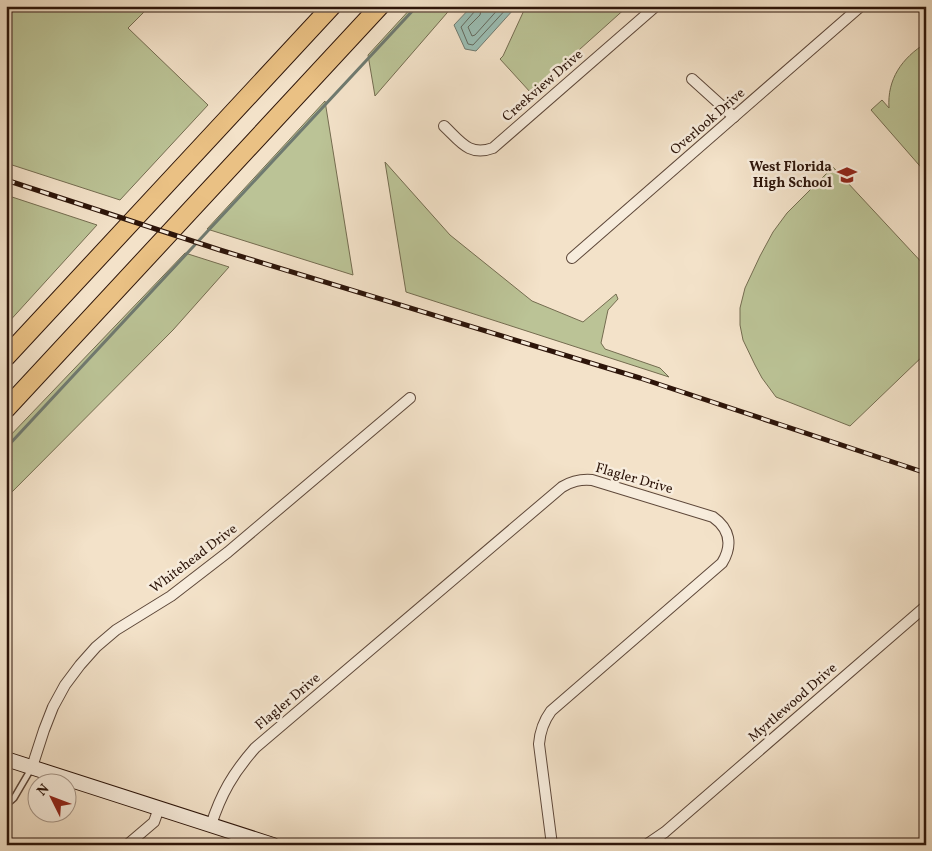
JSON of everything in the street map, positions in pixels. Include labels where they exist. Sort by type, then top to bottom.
[{"type":"highway","points":[[6,357],[332,6]]},
{"type":"highway","points":[[6,409],[380,6]]},
{"type":"main road","points":[[6,759],[211,825],[250,841],[273,845]]},
{"type":"street","name":"Creekview Drive","points":[[444,126],[469,149],[484,152],[493,148],[656,6]]},
{"type":"street","name":"Overlook Drive","points":[[572,258],[861,6]]},
{"type":"street","points":[[692,79],[734,117]]},
{"type":"street","name":"Whitehead Drive","points":[[32,767],[53,707],[75,672],[96,647],[134,617],[171,596],[228,552],[410,398]]},
{"type":"street","name":"Flagler Drive","points":[[211,825],[229,781],[255,748],[562,486],[582,479],[592,480],[713,518],[720,522],[726,530],[729,546],[722,563],[551,711],[544,720],[539,744],[552,845]]},
{"type":"street","name":"Myrtlewood Drive","points":[[646,845],[678,820],[926,606]]},
{"type":"street","points":[[127,845],[154,822],[159,808]]},
{"type":"street","points":[[922,845],[926,840]]},
{"type":"lane","points":[[6,805],[14,798],[32,767]]},
{"type":"green space","points":[[6,6],[150,6],[128,28],[208,105],[120,200],[6,163]]},
{"type":"green space","points":[[413,6],[453,6],[375,96],[368,55]]},
{"type":"green space","points":[[526,6],[628,6],[531,93],[500,59]]},
{"type":"green space","points":[[926,43],[926,173],[871,110],[882,100],[889,108],[891,88],[898,70],[910,55]]},
{"type":"green space","points":[[325,101],[353,275],[207,229]]},
{"type":"green space","points":[[385,162],[450,235],[532,301],[583,322],[616,294],[618,299],[608,310],[601,343],[605,349],[660,368],[669,377],[406,292]]},
{"type":"green space","points":[[833,167],[926,267],[926,353],[850,426],[776,397],[755,365],[743,340],[740,325],[740,308],[745,288],[773,232],[787,213]]},
{"type":"green space","points":[[6,195],[97,225],[6,325]]},
{"type":"green space","points":[[185,253],[229,267],[173,330],[6,498],[6,440]]},
{"type":"water","points":[[472,6],[512,6],[514,9],[476,51],[465,49],[454,25]]},
{"type":"waterway","points":[[6,448],[417,6]]},
{"type":"railway","points":[[6,180],[220,250],[640,378],[926,473]]},
{"type":"place","name":"West Florida High School","points":[[847,175]]}]
